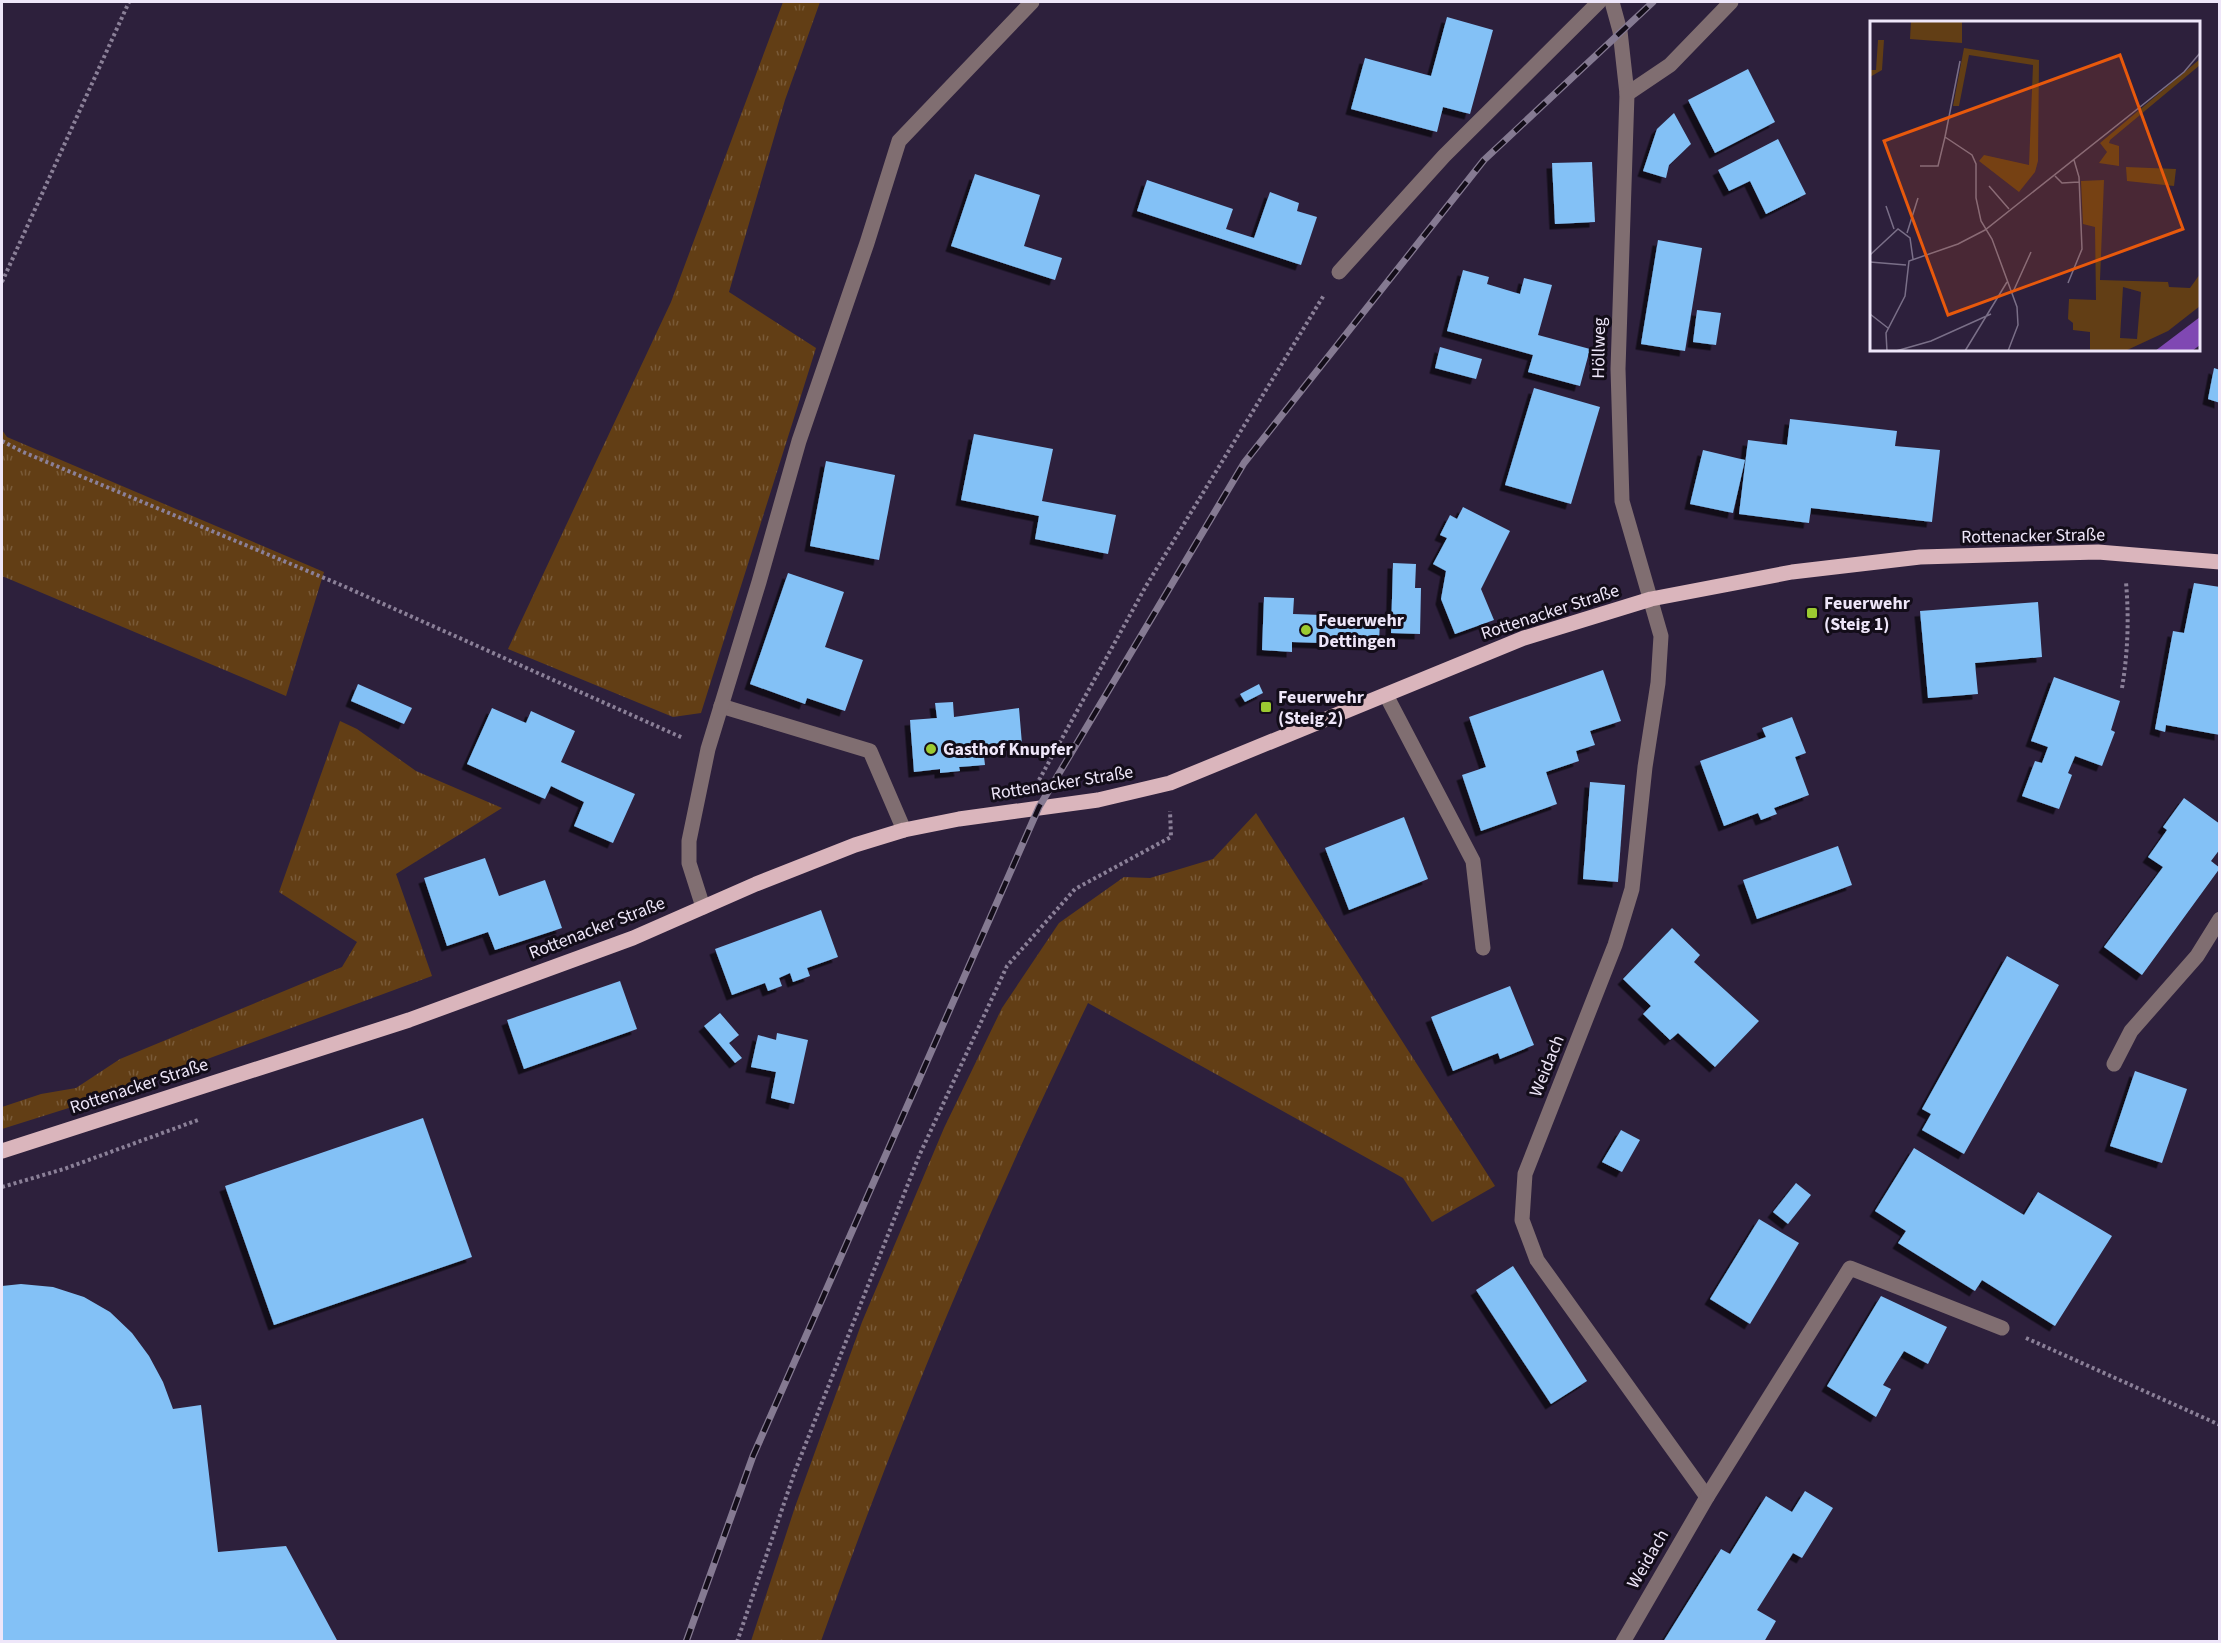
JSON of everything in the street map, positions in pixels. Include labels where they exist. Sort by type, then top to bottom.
[{"type":"main road","name":"Rottenacker Straße","points":[[2,1151],[409,1020],[633,938],[855,844],[958,819],[1098,800],[1170,783],[1524,638],[1651,599],[1792,572],[1920,557],[2098,552],[2220,562]]},
{"type":"street","points":[[703,907],[689,863],[689,841],[708,749],[799,441],[867,243],[899,141],[1032,2]]},
{"type":"street","points":[[1339,272],[1444,156],[1599,2]]},
{"type":"street","name":"Höllweg","points":[[1612,2],[1620,31],[1627,94],[1618,369],[1622,501],[1651,599]]},
{"type":"street","points":[[1627,94],[1670,65],[1731,2]]},
{"type":"street","name":"Weidach","points":[[1651,599],[1661,636],[1658,683],[1645,767],[1632,889],[1616,945],[1525,1174],[1522,1220],[1537,1260],[1707,1497]]},
{"type":"street","points":[[1386,695],[1473,861],[1483,948]]},
{"type":"street","points":[[721,706],[870,751],[904,831]]},
{"type":"street","points":[[2114,1064],[2131,1030],[2198,956],[2220,919]]},
{"type":"street","name":"Weidach","points":[[1623,1641],[1707,1497],[1850,1268],[2002,1328]]},
{"type":"path","points":[[2,282],[129,2]]},
{"type":"path","points":[[1023,809],[1146,586],[1339,272]]},
{"type":"path","points":[[2,441],[23,452],[341,585],[708,749]]},
{"type":"path","points":[[2122,688],[2127,658],[2128,607],[2123,554]]},
{"type":"path","points":[[737,1641],[795,1471],[914,1167],[1007,966],[1075,889],[1170,837],[1170,783]]},
{"type":"path","points":[[2002,1328],[2220,1425]]},
{"type":"green space","points":[[783,2],[820,2],[785,100],[729,292],[816,348],[701,713],[673,717],[508,649],[671,302]]},
{"type":"green space","points":[[2,430],[7,437],[324,572],[286,696],[2,576]]},
{"type":"green space","points":[[340,721],[357,729],[416,771],[502,808],[396,874],[432,976],[110,1095],[2,1129],[2,1107],[41,1094],[76,1088],[120,1059],[342,967],[357,942],[279,892]]},
{"type":"green space","points":[[1256,813],[1495,1186],[1432,1222],[1403,1178],[1088,1003],[979,1239],[881,1479],[821,1641],[751,1641],[795,1507],[862,1322],[944,1128],[1002,1008],[1059,923],[1124,877],[1150,878],[1213,859]]},
{"type":"building","points":[[1447,17],[1493,30],[1470,114],[1443,107],[1437,132],[1351,109],[1365,58],[1431,76]]},
{"type":"building","points":[[1748,69],[1775,122],[1715,153],[1688,100]]},
{"type":"building","points":[[1674,113],[1691,144],[1669,165],[1666,178],[1643,171],[1657,129]]},
{"type":"building","points":[[1778,139],[1806,194],[1766,214],[1750,181],[1729,191],[1718,170]]},
{"type":"building","points":[[1592,162],[1595,222],[1555,224],[1552,163]]},
{"type":"building","points":[[975,174],[1040,195],[1024,246],[1062,258],[1055,280],[951,246]]},
{"type":"building","points":[[1147,180],[1233,209],[1226,229],[1254,238],[1270,192],[1299,203],[1297,211],[1317,217],[1301,265],[1137,211]]},
{"type":"building","points":[[1658,240],[1702,248],[1685,351],[1641,344]]},
{"type":"building","points":[[1463,270],[1489,277],[1487,284],[1520,294],[1524,278],[1552,285],[1538,335],[1590,349],[1580,386],[1528,372],[1533,355],[1447,331]]},
{"type":"building","points":[[1697,310],[1721,313],[1716,345],[1693,342]]},
{"type":"building","points":[[1440,347],[1482,359],[1476,379],[1435,368]]},
{"type":"building","points":[[2214,368],[2220,370],[2220,403],[2208,399]]},
{"type":"building","points":[[1534,388],[1600,407],[1571,504],[1505,485]]},
{"type":"building","points":[[1790,419],[1897,431],[1895,446],[1940,450],[1932,522],[1811,508],[1809,523],[1739,514],[1748,440],[1787,445]]},
{"type":"building","points":[[974,434],[1053,449],[1042,501],[1116,515],[1108,554],[1035,539],[1039,516],[961,500]]},
{"type":"building","points":[[1703,450],[1745,460],[1733,513],[1690,504]]},
{"type":"building","points":[[826,461],[895,475],[879,560],[810,546]]},
{"type":"building","points":[[1463,507],[1510,531],[1481,589],[1494,620],[1455,634],[1441,599],[1446,571],[1433,564],[1447,538],[1440,535],[1450,515],[1457,519]]},
{"type":"building","points":[[1393,563],[1416,564],[1415,588],[1421,588],[1420,634],[1391,633]]},
{"type":"building","points":[[788,573],[844,592],[825,647],[863,660],[845,711],[807,698],[805,704],[750,684]]},
{"type":"building","points":[[2194,583],[2220,587],[2220,735],[2166,725],[2165,732],[2155,729],[2173,631],[2184,633]]},
{"type":"building","points":[[1264,597],[1294,598],[1293,614],[1380,617],[1379,645],[1292,642],[1292,652],[1262,650]]},
{"type":"building","points":[[2038,602],[2042,657],[1975,663],[1978,694],[1928,698],[1920,611]]},
{"type":"building","points":[[1603,670],[1621,721],[1590,731],[1595,745],[1576,751],[1579,761],[1546,772],[1557,804],[1481,831],[1462,775],[1486,767],[1469,717]]},
{"type":"building","points":[[2054,677],[2120,701],[2111,730],[2115,732],[2102,766],[2075,756],[2068,773],[2072,775],[2059,809],[2022,796],[2035,761],[2042,763],[2048,747],[2031,741]]},
{"type":"building","points":[[358,684],[412,708],[404,724],[351,701]]},
{"type":"building","points":[[1259,684],[1263,693],[1245,702],[1240,694]]},
{"type":"building","points":[[953,702],[954,717],[1019,708],[1022,744],[983,748],[985,765],[959,767],[960,771],[940,773],[940,769],[914,772],[910,720],[937,718],[935,703]]},
{"type":"building","points":[[492,708],[526,723],[531,711],[575,731],[561,762],[635,794],[613,843],[574,826],[584,802],[551,786],[545,799],[467,764]]},
{"type":"building","points":[[1792,717],[1806,753],[1795,757],[1809,795],[1774,808],[1777,814],[1761,820],[1758,813],[1724,826],[1700,761],[1766,737],[1762,728]]},
{"type":"building","points":[[1590,782],[1625,785],[1618,882],[1583,879]]},
{"type":"building","points":[[2184,798],[2220,824],[2220,849],[2211,861],[2220,868],[2142,975],[2104,947],[2163,867],[2148,857],[2167,830],[2163,827]]},
{"type":"building","points":[[1404,817],[1428,879],[1349,910],[1325,848]]},
{"type":"building","points":[[1838,846],[1852,885],[1757,919],[1743,880]]},
{"type":"building","points":[[485,858],[499,896],[545,880],[562,928],[495,950],[488,932],[447,946],[424,878]]},
{"type":"building","points":[[821,910],[838,957],[807,968],[810,976],[793,982],[790,973],[779,978],[782,986],[768,991],[765,983],[732,995],[715,949]]},
{"type":"building","points":[[1672,928],[1700,955],[1694,962],[1759,1021],[1715,1067],[1678,1033],[1670,1040],[1643,1014],[1651,1006],[1623,979]]},
{"type":"building","points":[[2007,956],[2059,985],[1964,1154],[1922,1130],[1931,1114],[1922,1109]]},
{"type":"building","points":[[620,981],[637,1029],[524,1069],[507,1020]]},
{"type":"building","points":[[1510,986],[1534,1045],[1500,1059],[1498,1053],[1453,1071],[1431,1017]]},
{"type":"building","points":[[720,1013],[739,1035],[729,1043],[742,1058],[735,1063],[704,1026]]},
{"type":"building","points":[[777,1033],[808,1040],[794,1104],[771,1098],[776,1072],[751,1067],[758,1035],[776,1040]]},
{"type":"building","points":[[2135,1071],[2187,1089],[2162,1163],[2110,1146]]},
{"type":"building","points":[[423,1118],[472,1257],[274,1325],[225,1186]]},
{"type":"building","points":[[1621,1130],[1640,1140],[1622,1172],[1602,1162]]},
{"type":"building","points":[[1914,1148],[2024,1215],[2038,1192],[2112,1236],[2055,1326],[1982,1280],[1975,1291],[1898,1243],[1906,1231],[1875,1211]]},
{"type":"building","points":[[1796,1183],[1811,1195],[1788,1224],[1773,1212]]},
{"type":"building","points":[[1759,1219],[1799,1243],[1750,1324],[1710,1299]]},
{"type":"building","points":[[1513,1266],[1587,1381],[1551,1404],[1476,1290]]},
{"type":"building","points":[[21,1284],[53,1287],[84,1297],[110,1312],[132,1333],[149,1356],[163,1382],[173,1409],[201,1405],[218,1552],[286,1546],[338,1642],[2,1642],[2,1286]]},
{"type":"building","points":[[1881,1296],[1947,1327],[1928,1364],[1904,1351],[1883,1385],[1891,1389],[1876,1417],[1827,1386]]},
{"type":"building","points":[[1805,1491],[1833,1508],[1802,1558],[1793,1553],[1757,1610],[1776,1621],[1764,1642],[1663,1642],[1721,1549],[1730,1554],[1766,1496],[1792,1512]]},
{"type":"railway","points":[[686,1642],[753,1456],[1039,807],[1244,463],[1484,160],[1653,2]]},
{"type":"place","name":"Feuerwehr (Steig 1)","points":[[1812,613]]},
{"type":"place","name":"Feuerwehr Dettingen","points":[[1306,630]]},
{"type":"place","name":"Feuerwehr (Steig 2)","points":[[1266,707]]},
{"type":"place","name":"Gasthof Knupfer","points":[[931,749]]}]
